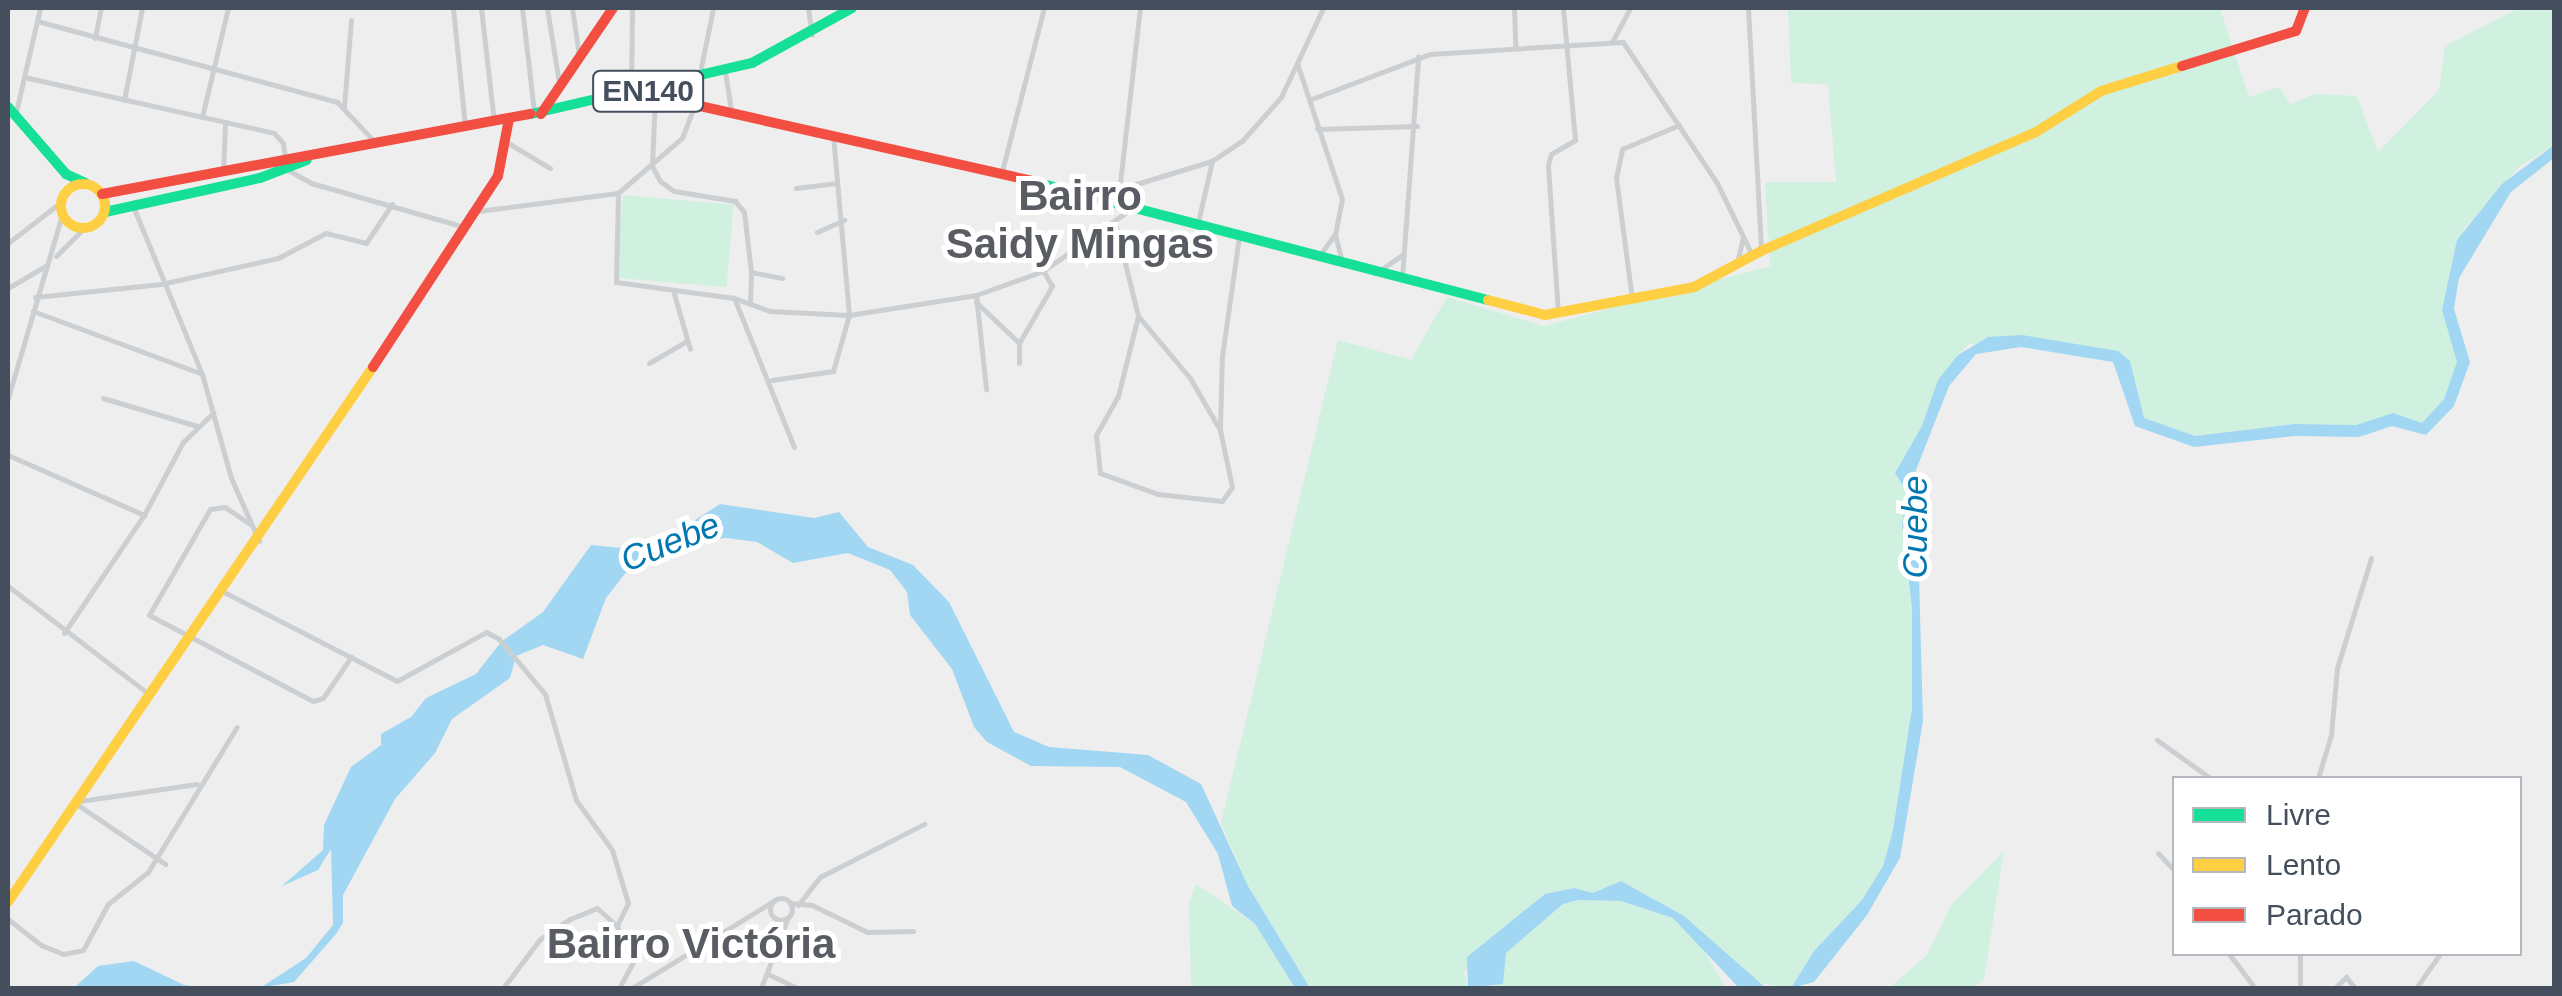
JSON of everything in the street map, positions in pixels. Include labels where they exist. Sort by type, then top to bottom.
[{"type":"main road","points":[[538,114],[613,8]]},
{"type":"main road","name":"EN140","points":[[84,228],[105,212],[320,154],[538,114],[725,72],[812,35],[852,8]]},
{"type":"main road","points":[[636,94],[731,110],[1099,196],[1197,226],[1320,255],[1527,313],[1558,313],[1694,287],[1757,253],[2022,138],[2101,91],[2296,31],[2306,8]]},
{"type":"main road","points":[[12,110],[58,165],[102,194],[105,212]]},
{"type":"main road","points":[[8,902],[220,590],[259,541],[470,212],[498,176],[508,143],[509,119]]},
{"type":"main road","name":"EN140","points":[[102,194],[286,164]]},
{"type":"main road","points":[[58,165],[62,204],[84,228]]},
{"type":"main road","points":[[62,204],[85,184]]},
{"type":"street","points":[[12,110],[24,76],[38,8]]},
{"type":"street","points":[[95,38],[101,8]]},
{"type":"street","points":[[124,100],[142,8]]},
{"type":"street","points":[[202,118],[209,68],[228,8]]},
{"type":"street","points":[[453,8],[465,126]]},
{"type":"street","points":[[481,8],[494,122]]},
{"type":"street","points":[[522,8],[538,114]]},
{"type":"street","points":[[547,8],[560,83]]},
{"type":"street","points":[[572,8],[579,56]]},
{"type":"street","points":[[632,8],[636,94]]},
{"type":"street","points":[[699,77],[713,8]]},
{"type":"street","points":[[808,8],[812,35]]},
{"type":"street","points":[[1001,175],[1044,8]]},
{"type":"street","points":[[1120,184],[1140,8]]},
{"type":"street","points":[[1099,196],[1120,184],[1212,161],[1272,110],[1323,8]]},
{"type":"street","points":[[1514,8],[1515,46]]},
{"type":"street","points":[[1558,313],[1548,165],[1552,154],[1574,140],[1564,8]]},
{"type":"street","points":[[1612,42],[1630,8]]},
{"type":"street","points":[[1748,8],[1757,253]]},
{"type":"street","points":[[344,106],[351,20]]},
{"type":"street","points":[[36,21],[344,106],[377,144]]},
{"type":"street","points":[[1309,100],[1430,54],[1564,43],[1629,44],[1722,192],[1743,238],[1757,253]]},
{"type":"street","points":[[1402,277],[1417,126],[1419,60]]},
{"type":"street","points":[[1296,63],[1342,198],[1335,234],[1320,255]]},
{"type":"street","points":[[725,72],[731,110]]},
{"type":"street","points":[[24,76],[225,125],[274,132],[286,164],[311,183],[461,226]]},
{"type":"street","points":[[655,97],[652,166],[674,192],[736,202],[744,212],[751,272],[750,304]]},
{"type":"street","points":[[470,212],[618,193],[682,138],[696,104]]},
{"type":"street","points":[[224,172],[225,125]]},
{"type":"street","points":[[1632,299],[1616,178],[1622,148],[1678,125]]},
{"type":"street","points":[[1317,129],[1417,126]]},
{"type":"street","points":[[770,380],[833,371],[849,315],[844,220],[834,183],[833,136]]},
{"type":"street","points":[[508,143],[550,168]]},
{"type":"street","points":[[1197,226],[1212,161]]},
{"type":"street","points":[[796,188],[834,183]]},
{"type":"street","points":[[618,193],[616,282],[674,294],[734,298],[750,304],[849,315],[976,298],[1043,271],[1135,206]]},
{"type":"street","points":[[8,244],[62,204]]},
{"type":"street","points":[[8,398],[35,297],[51,261],[62,204]]},
{"type":"street","points":[[35,297],[161,284],[278,258],[326,232],[366,243],[392,204]]},
{"type":"street","points":[[133,206],[161,284],[202,374],[250,524],[259,541]]},
{"type":"street","points":[[817,232],[844,220]]},
{"type":"street","points":[[1115,223],[1138,316],[1190,378],[1220,430]]},
{"type":"street","points":[[8,288],[51,261],[84,228]]},
{"type":"street","points":[[1335,234],[1342,261]]},
{"type":"street","points":[[1138,316],[1118,396],[1096,435],[1104,478],[1158,494],[1222,501],[1232,487],[1220,430],[1222,356],[1239,236]]},
{"type":"street","points":[[1736,263],[1743,238]]},
{"type":"street","points":[[1379,271],[1403,254]]},
{"type":"street","points":[[1019,363],[1019,343],[1049,296],[1051,282],[1043,271]]},
{"type":"street","points":[[751,272],[782,278]]},
{"type":"street","points":[[674,294],[690,349]]},
{"type":"street","points":[[734,298],[794,447]]},
{"type":"street","points":[[976,298],[1019,343]]},
{"type":"street","points":[[976,298],[986,389]]},
{"type":"street","points":[[33,310],[202,374]]},
{"type":"street","points":[[649,363],[687,341]]},
{"type":"street","points":[[104,398],[197,426]]},
{"type":"street","points":[[64,633],[144,516],[197,426],[214,413]]},
{"type":"street","points":[[8,455],[144,516]]},
{"type":"street","points":[[250,524],[220,505],[210,509],[148,608],[188,639],[312,701],[323,698],[351,656]]},
{"type":"street","points":[[2319,776],[2331,735],[2337,668],[2371,558]]},
{"type":"street","points":[[8,586],[64,633],[149,694]]},
{"type":"street","points":[[220,590],[397,681],[479,634],[499,639],[520,669],[545,694],[576,800],[612,850],[628,903],[616,926]]},
{"type":"street","points":[[8,920],[41,945],[74,954],[108,904],[148,872],[197,784],[237,727]]},
{"type":"street","points":[[2156,740],[2207,776]]},
{"type":"street","points":[[76,802],[197,784]]},
{"type":"street","points":[[76,802],[166,864]]},
{"type":"street","points":[[761,988],[794,904],[820,877],[924,824]]},
{"type":"street","points":[[2158,853],[2172,868]]},
{"type":"street","points":[[775,900],[774,916],[784,933]]},
{"type":"street","points":[[632,988],[775,900],[812,905],[867,932],[912,930]]},
{"type":"street","points":[[503,988],[540,940],[570,919],[597,908],[616,926],[633,962],[619,988]]},
{"type":"street","points":[[756,909],[788,917]]},
{"type":"street","points":[[2231,956],[2255,988]]},
{"type":"street","points":[[2300,956],[2300,988]]},
{"type":"street","points":[[2416,988],[2439,956]]},
{"type":"street","points":[[768,974],[797,988]]},
{"type":"street","points":[[2335,988],[2346,977],[2355,988]]},
{"type":"green space","points":[[1788,8],[2232,8],[2221,11],[2249,97],[2279,87],[2290,104],[2314,94],[2357,96],[2378,152],[2439,90],[2445,46],[2519,8],[2554,8],[2554,145],[2519,167],[2463,230],[2442,310],[2458,362],[2444,399],[2422,423],[2393,413],[2356,425],[2295,424],[2195,436],[2144,418],[2130,361],[2118,351],[1969,344],[1958,355],[1939,380],[1922,426],[1895,473],[1907,492],[1902,525],[1912,608],[1912,708],[1893,830],[1883,866],[1862,900],[1814,951],[1791,988],[1752,982],[1684,916],[1621,881],[1593,893],[1574,888],[1545,894],[1492,937],[1464,972],[1468,988],[1310,988],[1248,886],[1221,823],[1338,340],[1411,360],[1447,297],[1544,326],[1770,266],[1765,182],[1836,182],[1828,84],[1791,83]]},
{"type":"green space","points":[[623,195],[734,205],[726,287],[616,278]]},
{"type":"green space","points":[[2004,851],[1984,979],[1973,988],[1889,988],[1927,955],[1952,904]]},
{"type":"green space","points":[[1196,884],[1255,924],[1295,988],[1191,988],[1189,903]]},
{"type":"green space","points":[[1578,900],[1621,901],[1673,918],[1702,947],[1726,988],[1496,988],[1506,953],[1563,904]]},
{"type":"water","name":"Cuebe","points":[[2554,145],[2554,158],[2511,192],[2459,278],[2454,309],[2470,362],[2454,406],[2426,435],[2392,426],[2359,437],[2296,436],[2194,447],[2135,426],[2113,362],[2021,347],[1976,354],[1949,386],[1916,470],[1923,721],[1900,858],[1867,915],[1814,982],[1791,988],[1814,951],[1862,900],[1883,866],[1893,830],[1912,708],[1912,608],[1902,524],[1907,492],[1895,473],[1922,426],[1938,380],[1958,355],[1988,337],[2022,335],[2118,351],[2130,361],[2144,418],[2195,436],[2295,424],[2356,425],[2393,413],[2422,423],[2444,399],[2457,362],[2442,310],[2457,240],[2502,184]]},
{"type":"water","name":"Cuebe","points":[[720,504],[814,518],[839,512],[868,547],[913,565],[949,602],[1014,732],[1049,747],[1148,755],[1201,784],[1248,886],[1310,988],[1295,988],[1255,924],[1232,906],[1218,854],[1186,802],[1120,767],[1031,766],[987,742],[974,727],[952,669],[910,615],[907,592],[890,570],[848,553],[793,563],[757,542],[726,538],[669,546],[635,561],[606,598],[583,659],[543,645],[516,656],[510,678],[452,719],[435,753],[395,799],[343,895],[343,923],[336,934],[294,982],[260,988],[306,958],[333,925],[331,849],[318,870],[282,886],[323,850],[324,825],[351,767],[381,745],[381,734],[411,717],[426,698],[476,674],[501,642],[543,612],[591,545],[622,548],[689,524]]},
{"type":"water","points":[[1621,881],[1684,916],[1766,988],[1739,988],[1673,918],[1621,901],[1578,900],[1563,904],[1506,953],[1503,984],[1468,988],[1467,957],[1545,894],[1574,888],[1593,893]]},
{"type":"water","points":[[134,961],[184,985],[202,988],[74,988],[98,966]]},
{"type":"traffic: fast","points":[[531,114],[752,63],[852,8]]},
{"type":"traffic: fast","points":[[8,107],[66,174],[85,183]]},
{"type":"traffic: fast","points":[[105,212],[260,178],[307,160]]},
{"type":"traffic: fast","points":[[1031,181],[1488,300]]},
{"type":"traffic: slow","points":[[1488,300],[1545,315],[1694,287],[1761,251],[2036,132],[2101,91],[2182,66]]},
{"type":"traffic: slow","points":[[83,184],[99,190],[105,206],[99,222],[83,228],[67,222],[61,206],[67,190],[83,184]]},
{"type":"traffic: slow","points":[[8,902],[373,367]]},
{"type":"traffic: jam","points":[[541,114],[613,8]]},
{"type":"traffic: jam","points":[[2182,66],[2296,31],[2305,8]]},
{"type":"traffic: jam","points":[[642,93],[1031,181]]},
{"type":"traffic: jam","points":[[102,194],[531,114]]},
{"type":"traffic: jam","points":[[373,367],[498,176],[509,119]]},
{"type":"district","name":"Bairro Saidy Mingas","points":[[1080,220]]},
{"type":"district","name":"Bairro Victória","points":[[691,944]]}]
